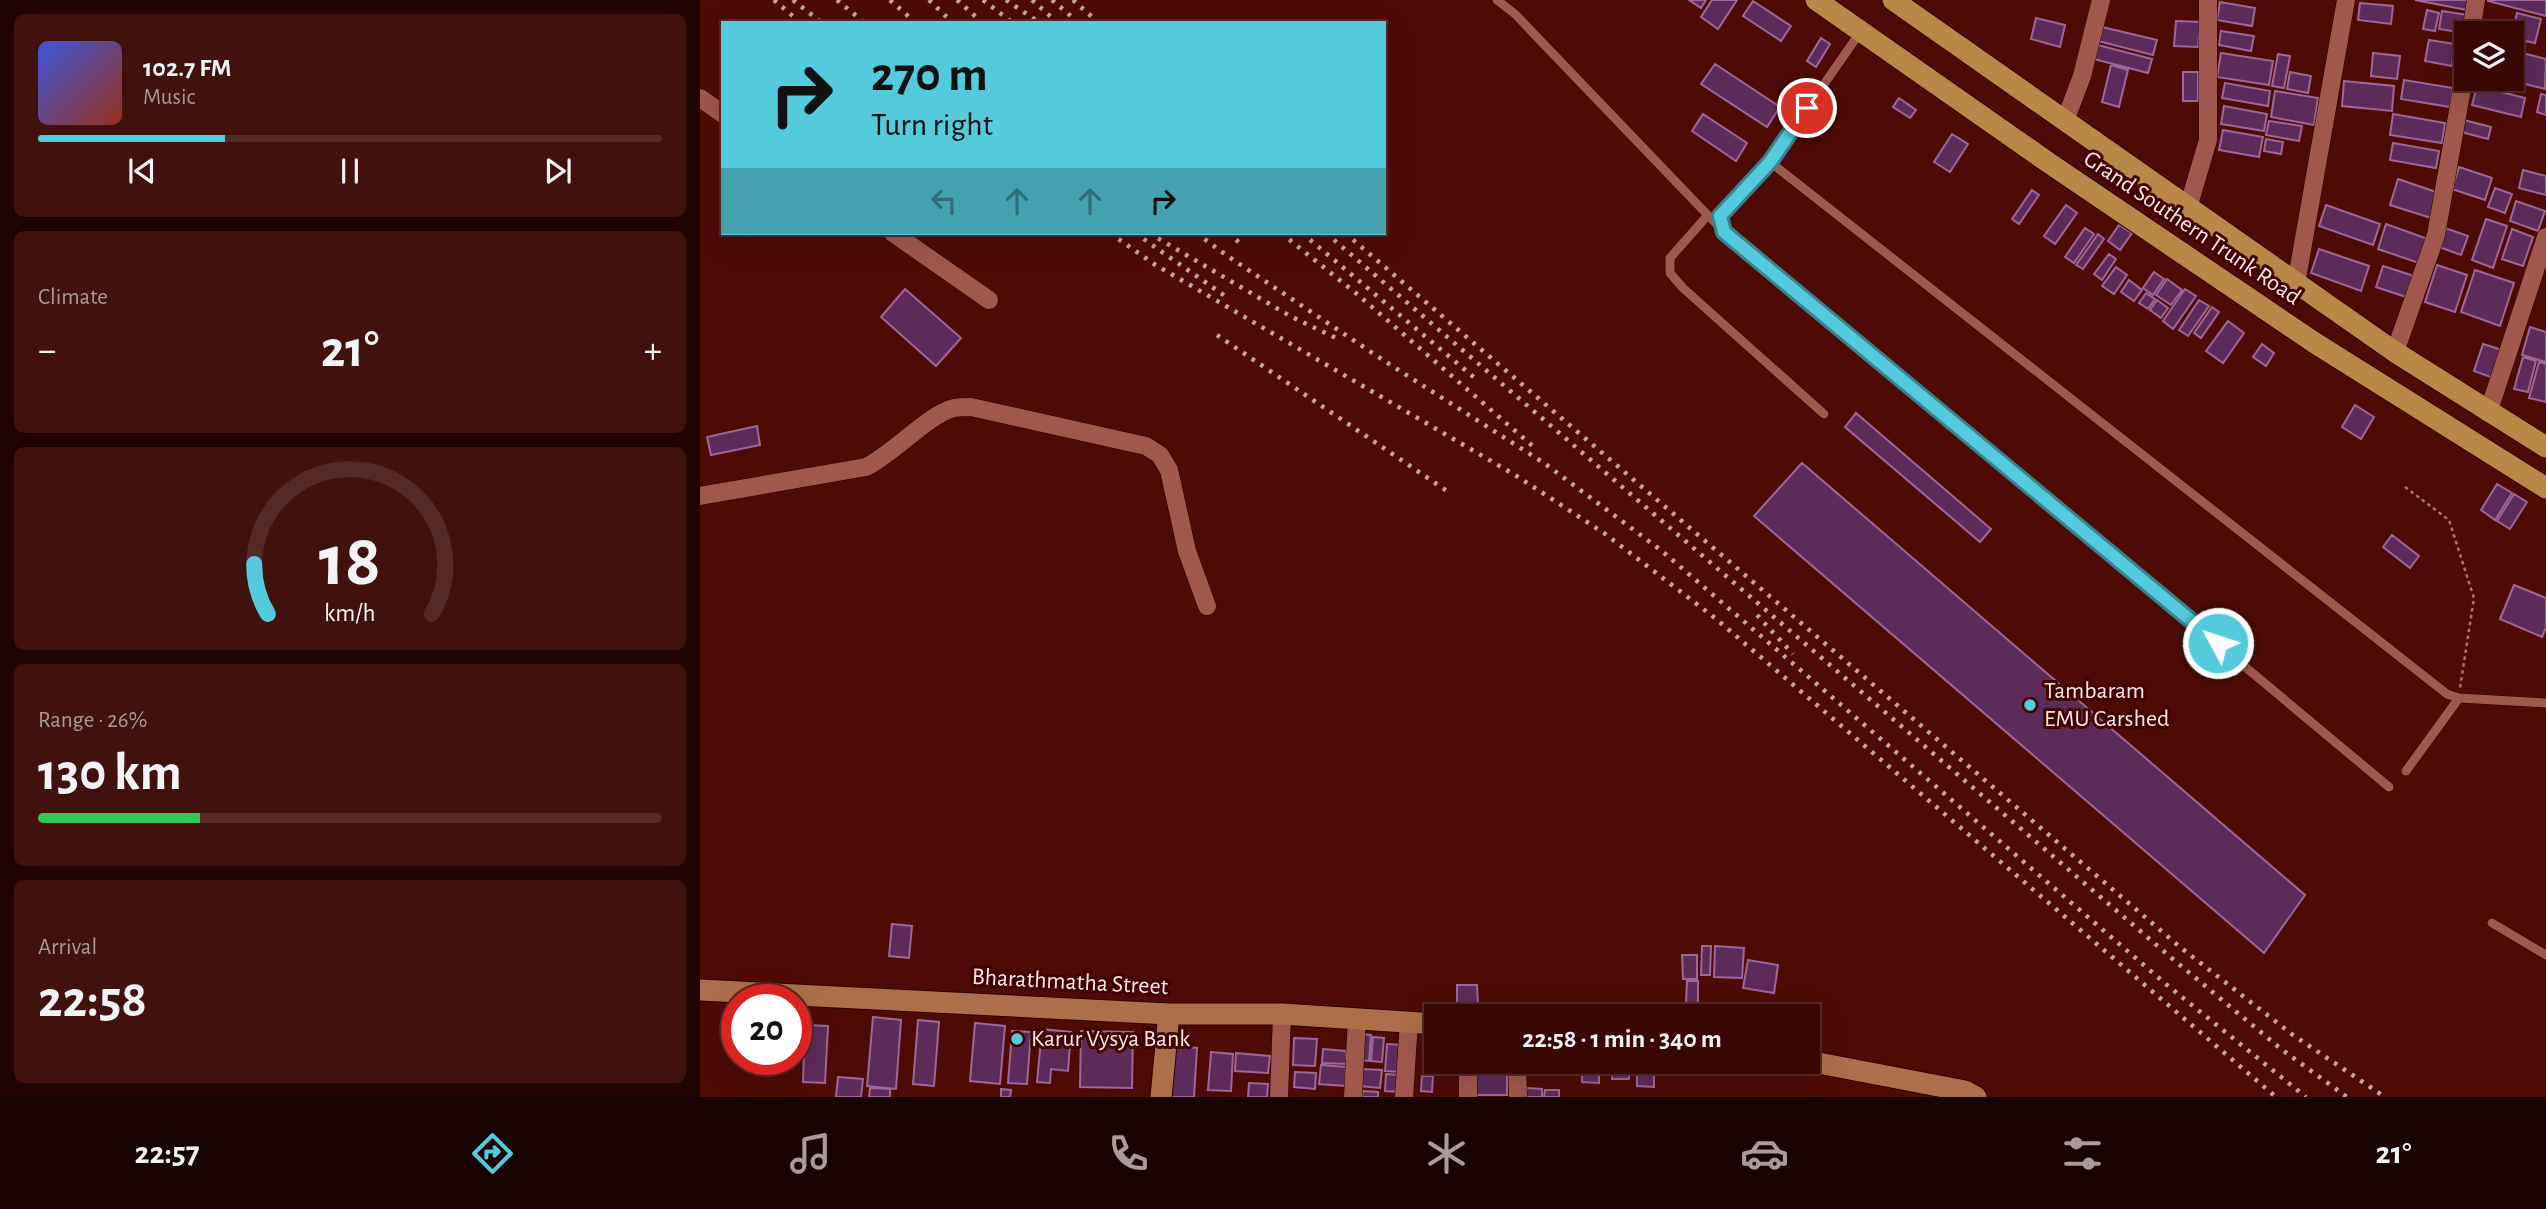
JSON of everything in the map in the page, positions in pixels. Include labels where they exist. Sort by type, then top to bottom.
[{"type":"main road","name":"Grand Southern Trunk Road","points":[[1816,0],[2049,163],[2315,343],[2546,488]]},
{"type":"main road","name":"Grand Southern Trunk Road","points":[[1893,0],[2395,352],[2488,413],[2546,447]]},
{"type":"street","points":[[2065,121],[2082,76],[2101,0]]},
{"type":"street","points":[[2188,208],[2208,139],[2208,0]]},
{"type":"street","points":[[2296,284],[2346,0]]},
{"type":"street","points":[[2473,21],[2476,0]]},
{"type":"street","points":[[2395,352],[2437,235],[2462,91]]},
{"type":"street","points":[[700,98],[721,113]]},
{"type":"street","points":[[896,235],[989,300]]},
{"type":"street","points":[[2488,413],[2546,237]]},
{"type":"street","points":[[700,496],[866,467],[881,459],[941,414],[954,408],[971,407],[1146,446],[1160,455],[1169,470],[1187,551],[1207,606]]},
{"type":"street","name":"Bharathmatha Street","points":[[700,990],[1169,1014],[1282,1014],[1424,1023]]},
{"type":"street","points":[[1161,1097],[1169,1014]]},
{"type":"street","points":[[1279,1097],[1282,1014]]},
{"type":"street","points":[[1353,1097],[1357,1019]]},
{"type":"street","points":[[1404,1097],[1409,1022]]},
{"type":"street","points":[[1820,1063],[1965,1091],[1976,1097]]},
{"type":"street","points":[[1468,1074],[1468,1097]]},
{"type":"street","points":[[1517,1074],[1518,1097]]},
{"type":"lane","points":[[1497,0],[1515,14],[1724,232],[2389,787]]},
{"type":"lane","points":[[1724,232],[1720,216],[1770,162],[1861,31]]},
{"type":"lane","points":[[1770,162],[2447,694],[2459,698],[2546,703]]},
{"type":"lane","points":[[1708,215],[1670,258],[1670,273],[1683,288],[1824,414]]},
{"type":"lane","points":[[2406,771],[2459,698]]},
{"type":"lane","points":[[2491,923],[2546,955]]},
{"type":"path","points":[[2405,487],[2449,520],[2474,598],[2459,698]]},
{"type":"building","points":[[1689,0],[1706,0],[1701,8]]},
{"type":"building","points":[[1712,0],[1737,0],[1718,29],[1701,17]]},
{"type":"building","points":[[2415,0],[2468,0],[2467,10]]},
{"type":"building","points":[[2546,0],[2546,16],[2488,1]]},
{"type":"building","points":[[1753,1],[1791,26],[1781,41],[1743,16]]},
{"type":"building","points":[[2220,2],[2255,8],[2252,26],[2217,20]]},
{"type":"building","points":[[2360,3],[2393,6],[2391,24],[2358,20]]},
{"type":"building","points":[[2427,10],[2439,13],[2435,31],[2423,29]]},
{"type":"building","points":[[2442,11],[2468,15],[2467,21],[2454,21],[2454,31],[2439,29]]},
{"type":"building","points":[[2517,13],[2541,19],[2535,43],[2524,41],[2524,21],[2515,21]]},
{"type":"building","points":[[2036,18],[2065,25],[2060,47],[2031,39]]},
{"type":"building","points":[[2176,21],[2200,22],[2198,47],[2174,46]]},
{"type":"building","points":[[2102,27],[2157,40],[2153,55],[2098,41]]},
{"type":"building","points":[[2221,31],[2254,36],[2251,51],[2219,45]]},
{"type":"building","points":[[1821,38],[1830,44],[1816,67],[1807,61]]},
{"type":"building","points":[[2429,40],[2454,44],[2452,66],[2425,61]]},
{"type":"building","points":[[2094,44],[2152,59],[2148,73],[2090,58]]},
{"type":"building","points":[[2221,53],[2273,61],[2269,85],[2217,77]]},
{"type":"building","points":[[2373,53],[2400,56],[2397,79],[2371,76]]},
{"type":"building","points":[[2524,53],[2546,59],[2545,89],[2524,84]]},
{"type":"building","points":[[2278,54],[2290,56],[2284,88],[2272,86]]},
{"type":"building","points":[[1715,64],[1780,107],[1767,127],[1701,84]]},
{"type":"building","points":[[2111,65],[2128,70],[2119,107],[2102,102]]},
{"type":"building","points":[[2183,72],[2198,72],[2198,101],[2183,101]]},
{"type":"building","points":[[2290,72],[2311,76],[2308,93],[2287,89]]},
{"type":"building","points":[[2404,80],[2453,88],[2450,107],[2401,99]]},
{"type":"building","points":[[2344,81],[2394,86],[2392,111],[2342,106]]},
{"type":"building","points":[[2225,83],[2270,91],[2268,106],[2222,98]]},
{"type":"building","points":[[2275,91],[2318,98],[2314,125],[2271,117]]},
{"type":"building","points":[[2476,91],[2497,91],[2525,98],[2521,117],[2472,105]]},
{"type":"building","points":[[2541,94],[2546,95],[2546,115],[2537,112]]},
{"type":"building","points":[[1899,98],[1916,110],[1910,118],[1893,107]]},
{"type":"building","points":[[2224,106],[2267,114],[2264,131],[2221,124]]},
{"type":"building","points":[[1703,114],[1747,143],[1736,161],[1692,131]]},
{"type":"building","points":[[2393,114],[2445,123],[2442,143],[2390,135]]},
{"type":"building","points":[[2464,120],[2491,127],[2488,139],[2461,132]]},
{"type":"building","points":[[2269,121],[2302,126],[2299,141],[2266,135]]},
{"type":"building","points":[[2223,130],[2263,137],[2259,157],[2219,150]]},
{"type":"building","points":[[1952,134],[1968,144],[1950,172],[1934,162]]},
{"type":"building","points":[[2266,139],[2283,142],[2281,154],[2264,151]]},
{"type":"building","points":[[2393,143],[2439,151],[2436,168],[2390,160]]},
{"type":"building","points":[[2459,167],[2492,178],[2485,200],[2452,189]]},
{"type":"building","points":[[2523,170],[2546,176],[2546,195],[2519,188]]},
{"type":"building","points":[[2398,179],[2439,193],[2431,218],[2390,205]]},
{"type":"building","points":[[2495,188],[2512,194],[2505,213],[2488,207]]},
{"type":"building","points":[[2032,190],[2039,195],[2019,224],[2012,219]]},
{"type":"building","points":[[2516,201],[2545,211],[2538,231],[2510,221]]},
{"type":"building","points":[[2066,205],[2077,213],[2055,244],[2044,236]]},
{"type":"building","points":[[2326,205],[2380,224],[2373,245],[2319,226]]},
{"type":"building","points":[[2486,219],[2507,226],[2493,268],[2472,260]]},
{"type":"building","points":[[2386,224],[2428,239],[2419,263],[2378,249]]},
{"type":"building","points":[[2119,225],[2132,233],[2120,250],[2108,241]]},
{"type":"building","points":[[2085,228],[2094,234],[2074,263],[2065,257]]},
{"type":"building","points":[[2445,228],[2468,236],[2461,255],[2439,247]]},
{"type":"building","points":[[2512,229],[2533,237],[2523,266],[2502,259]]},
{"type":"building","points":[[2098,234],[2104,239],[2083,269],[2076,265]]},
{"type":"building","points":[[2319,249],[2369,266],[2361,291],[2311,273]]},
{"type":"building","points":[[2109,254],[2116,259],[2102,280],[2094,274]]},
{"type":"building","points":[[2437,265],[2467,275],[2455,312],[2425,302]]},
{"type":"building","points":[[2383,266],[2417,277],[2409,298],[2376,287]]},
{"type":"building","points":[[2116,267],[2127,275],[2114,294],[2102,286]]},
{"type":"building","points":[[2475,270],[2514,283],[2500,326],[2461,312]]},
{"type":"building","points":[[2154,272],[2164,279],[2153,295],[2143,288]]},
{"type":"building","points":[[2167,279],[2182,290],[2171,305],[2156,295]]},
{"type":"building","points":[[2129,280],[2142,290],[2134,301],[2121,292]]},
{"type":"building","points":[[905,289],[961,338],[936,366],[881,317]]},
{"type":"building","points":[[2185,289],[2196,296],[2173,329],[2163,321]]},
{"type":"building","points":[[2146,293],[2155,299],[2148,309],[2139,303]]},
{"type":"building","points":[[2157,300],[2168,308],[2161,318],[2150,310]]},
{"type":"building","points":[[2199,300],[2209,306],[2188,336],[2179,330]]},
{"type":"building","points":[[2212,307],[2219,312],[2201,338],[2194,333]]},
{"type":"building","points":[[2228,321],[2244,333],[2223,363],[2206,351]]},
{"type":"building","points":[[2530,327],[2546,332],[2546,362],[2522,355]]},
{"type":"building","points":[[2262,344],[2274,353],[2266,366],[2253,357]]},
{"type":"building","points":[[2483,344],[2502,350],[2493,378],[2474,371]]},
{"type":"building","points":[[2523,357],[2536,361],[2528,392],[2514,389]]},
{"type":"building","points":[[2539,362],[2546,364],[2546,402],[2529,398]]},
{"type":"building","points":[[2355,405],[2374,417],[2361,439],[2342,427]]},
{"type":"building","points":[[1856,413],[1991,529],[1980,542],[1845,427]]},
{"type":"building","points":[[757,426],[760,445],[711,455],[707,437]]},
{"type":"building","name":"Tambaram EMU Carshed","points":[[1802,463],[2305,895],[2264,953],[1754,516]]},
{"type":"building","points":[[2497,484],[2512,493],[2495,520],[2481,510]]},
{"type":"building","points":[[2514,494],[2527,502],[2510,529],[2497,521]]},
{"type":"building","points":[[2392,535],[2419,556],[2410,568],[2383,547]]},
{"type":"building","points":[[2514,585],[2546,598],[2546,627],[2542,637],[2500,619]]},
{"type":"building","points":[[892,924],[912,926],[909,958],[889,956]]},
{"type":"building","points":[[1702,946],[1711,946],[1710,975],[1701,975]]},
{"type":"building","points":[[1715,946],[1744,948],[1742,978],[1714,977]]},
{"type":"building","points":[[1682,955],[1697,955],[1697,979],[1683,979]]},
{"type":"building","points":[[1748,960],[1778,965],[1774,993],[1743,988]]},
{"type":"building","points":[[1687,981],[1698,981],[1698,1003],[1686,1003]]},
{"type":"building","points":[[1457,985],[1477,985],[1478,1004],[1457,1004]]},
{"type":"building","points":[[873,1017],[901,1020],[896,1089],[867,1086]]},
{"type":"building","points":[[918,1020],[939,1022],[934,1086],[913,1084]]},
{"type":"building","points":[[975,1023],[1005,1026],[1000,1084],[970,1081]]},
{"type":"building","points":[[812,1025],[828,1026],[825,1083],[803,1082],[803,1075],[812,1075]]},
{"type":"building","points":[[1042,1029],[1071,1032],[1068,1071],[1051,1069],[1050,1083],[1037,1082]]},
{"type":"building","points":[[1012,1031],[1031,1032],[1027,1084],[1008,1083]]},
{"type":"building","points":[[1081,1031],[1133,1032],[1132,1088],[1080,1087]]},
{"type":"building","points":[[1361,1034],[1371,1035],[1369,1061],[1359,1060]]},
{"type":"building","points":[[1373,1037],[1384,1038],[1382,1062],[1371,1061]]},
{"type":"building","points":[[1294,1038],[1317,1039],[1315,1066],[1293,1065]]},
{"type":"building","points":[[1387,1044],[1403,1045],[1401,1072],[1385,1071]]},
{"type":"building","points":[[1168,1045],[1197,1048],[1194,1097],[1165,1097]]},
{"type":"building","points":[[1323,1049],[1346,1051],[1346,1064],[1322,1063]]},
{"type":"building","points":[[1211,1052],[1233,1054],[1231,1091],[1208,1090]]},
{"type":"building","points":[[1236,1053],[1270,1056],[1268,1073],[1235,1071]]},
{"type":"building","points":[[1321,1065],[1346,1067],[1345,1086],[1319,1084]]},
{"type":"building","points":[[1361,1069],[1382,1070],[1380,1088],[1359,1086]]},
{"type":"building","points":[[1295,1072],[1316,1073],[1315,1089],[1294,1087]]},
{"type":"building","points":[[1386,1074],[1400,1075],[1399,1092],[1385,1091]]},
{"type":"building","points":[[1473,1074],[1507,1074],[1507,1095],[1473,1095]]},
{"type":"building","points":[[1582,1074],[1599,1074],[1599,1083],[1582,1082]]},
{"type":"building","points":[[1612,1074],[1629,1074],[1629,1079],[1612,1079]]},
{"type":"building","points":[[1637,1074],[1654,1074],[1654,1087],[1637,1086]]},
{"type":"building","points":[[1422,1076],[1433,1076],[1432,1092],[1421,1091]]},
{"type":"building","points":[[838,1077],[863,1079],[861,1097],[836,1097]]},
{"type":"building","points":[[1249,1083],[1268,1084],[1267,1097],[1248,1097]]},
{"type":"building","points":[[870,1088],[890,1089],[890,1097],[869,1097]]},
{"type":"building","points":[[1526,1088],[1542,1089],[1542,1097],[1526,1097]]},
{"type":"building","points":[[1001,1089],[1011,1090],[1010,1097],[1001,1097]]},
{"type":"building","points":[[1545,1090],[1559,1090],[1559,1097],[1544,1097]]},
{"type":"building","points":[[1363,1091],[1378,1092],[1378,1097],[1362,1097]]},
{"type":"railway","points":[[774,0],[799,21]]},
{"type":"railway","points":[[793,0],[819,21]]},
{"type":"railway","points":[[837,0],[863,21]]},
{"type":"railway","points":[[890,0],[914,21]]},
{"type":"railway","points":[[929,0],[951,21]]},
{"type":"railway","points":[[957,0],[981,21]]},
{"type":"railway","points":[[983,0],[1010,21]]},
{"type":"railway","points":[[1006,0],[1037,21]]},
{"type":"railway","points":[[1032,0],[1056,21]]},
{"type":"railway","points":[[1052,0],[1077,21]]},
{"type":"railway","points":[[1073,0],[1097,21]]},
{"type":"railway","points":[[1113,235],[1154,264],[1515,475],[1604,533],[1715,618],[2276,1097]]},
{"type":"railway","points":[[1138,235],[1225,296]]},
{"type":"railway","points":[[1152,235],[1290,316],[1338,339]]},
{"type":"railway","points":[[1199,235],[1386,362],[1544,463],[1662,551],[2167,985],[2306,1097]]},
{"type":"railway","points":[[1230,235],[1241,244]]},
{"type":"railway","points":[[1283,235],[1357,294],[1535,448]]},
{"type":"railway","points":[[1304,235],[1476,379]]},
{"type":"railway","points":[[1328,235],[2174,960],[2281,1049],[2347,1097]]},
{"type":"railway","points":[[1347,235],[2180,947],[2293,1035],[2385,1097]]},
{"type":"railway","points":[[1217,335],[1447,491]]},
{"type":"railway","points":[[1757,615],[1793,654]]},
{"type":"place","name":"Tambaram EMU Carshed","points":[[2030,705]]},
{"type":"place","name":"Karur Vysya Bank","points":[[1017,1039]]},
{"type":"route","points":[[1807,108],[1770,162],[1720,216],[1724,232],[2218,643]]}]
